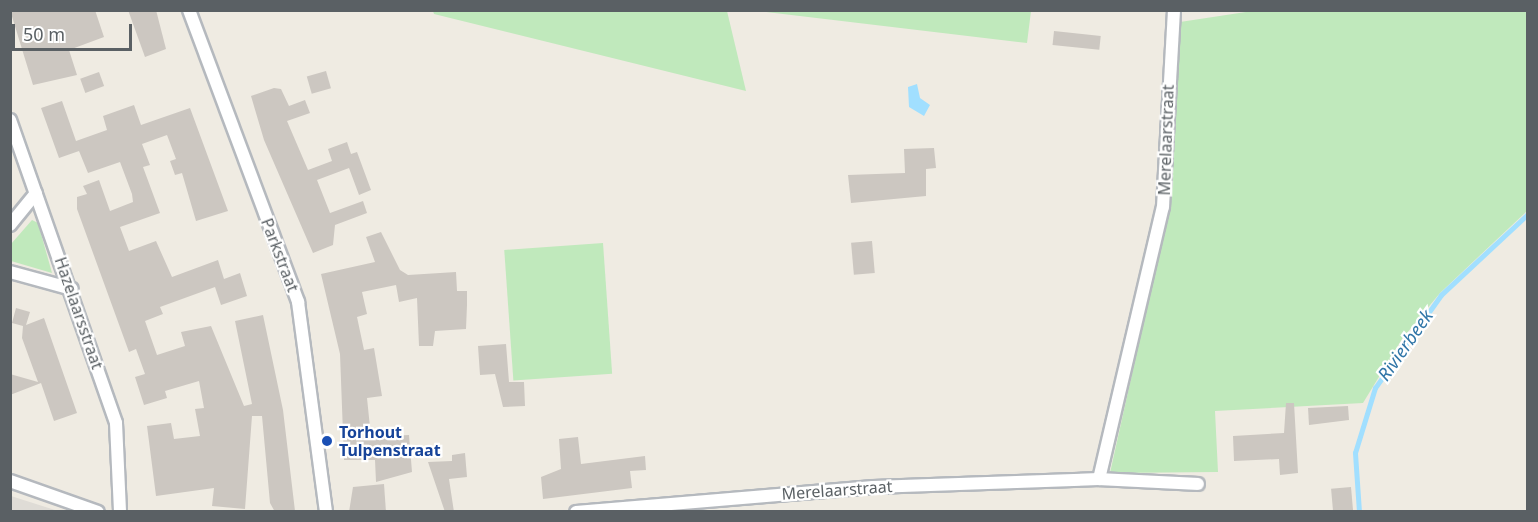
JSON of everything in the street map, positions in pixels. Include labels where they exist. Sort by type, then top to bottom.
[{"type":"street","name":"Parkstraat","points":[[189,10],[298,302],[327,512]]},
{"type":"street","name":"Merelaarstraat","points":[[1099,479],[1163,207],[1174,10]]},
{"type":"street","name":"Hazelaarsstraat","points":[[10,120],[72,289],[116,423],[120,512]]},
{"type":"street","points":[[10,225],[36,193]]},
{"type":"street","points":[[10,272],[72,289]]},
{"type":"street","name":"Merelaarstraat","points":[[576,512],[873,487],[1099,479],[1198,484]]},
{"type":"street","points":[[10,481],[98,512]]},
{"type":"shaded area","points":[[11,496],[58,511],[11,511]]},
{"type":"green space","points":[[1259,10],[1527,11],[1527,211],[1440,293],[1402,339],[1363,403],[1215,411],[1218,472],[1110,473],[1172,194],[1173,73],[1180,22]]},
{"type":"green space","points":[[433,11],[727,11],[746,91],[434,14]]},
{"type":"green space","points":[[758,11],[1031,11],[1027,43]]},
{"type":"green space","points":[[32,220],[38,223],[52,273],[11,261],[11,244]]},
{"type":"green space","points":[[603,243],[612,374],[513,381],[504,250]]},
{"type":"water","points":[[917,84],[920,98],[930,105],[924,116],[909,107],[908,87]]},
{"type":"building","points":[[10,10],[95,10],[104,37],[69,50],[77,75],[33,85]]},
{"type":"building","points":[[128,10],[156,10],[166,49],[145,57]]},
{"type":"building","points":[[1054,31],[1101,36],[1099,50],[1053,45]]},
{"type":"building","points":[[326,71],[331,88],[312,94],[307,77]]},
{"type":"building","points":[[99,72],[104,86],[85,93],[80,79]]},
{"type":"building","points":[[274,88],[281,89],[289,106],[305,100],[310,113],[287,121],[308,170],[332,161],[328,149],[347,142],[351,154],[357,152],[371,190],[359,195],[349,168],[317,180],[330,213],[363,201],[367,213],[335,225],[333,245],[313,253],[264,140],[251,96]]},
{"type":"building","points":[[62,101],[76,141],[107,130],[103,116],[134,105],[141,125],[190,108],[228,211],[196,221],[182,173],[175,175],[170,161],[176,159],[167,135],[142,144],[150,165],[143,167],[160,213],[120,227],[129,251],[156,241],[172,277],[218,260],[224,279],[240,273],[247,296],[221,305],[215,287],[160,307],[163,314],[145,321],[157,355],[185,346],[181,332],[211,326],[244,406],[252,404],[235,321],[263,315],[283,410],[295,511],[275,512],[270,503],[262,416],[252,416],[245,509],[212,506],[214,488],[156,496],[147,426],[171,423],[174,439],[200,436],[195,409],[204,408],[199,381],[165,391],[167,398],[144,405],[135,377],[145,374],[136,349],[129,352],[77,209],[77,197],[87,194],[83,186],[99,180],[110,211],[133,202],[132,194],[120,162],[88,173],[79,151],[59,158],[41,108]]},
{"type":"building","points":[[934,148],[936,168],[926,169],[926,196],[851,203],[848,175],[905,173],[904,149]]},
{"type":"building","points":[[381,232],[400,270],[408,275],[456,272],[457,291],[467,291],[467,305],[466,329],[435,331],[433,346],[419,346],[417,298],[399,302],[396,285],[362,292],[367,314],[357,317],[364,350],[374,348],[382,396],[367,398],[371,437],[409,435],[412,472],[376,482],[375,460],[344,460],[340,354],[321,274],[375,262],[366,237]]},
{"type":"building","points":[[872,241],[875,273],[854,275],[851,243]]},
{"type":"building","points":[[16,308],[30,312],[26,325],[44,318],[77,413],[54,421],[41,383],[10,395],[10,374],[38,382],[22,338],[23,326],[12,323]]},
{"type":"building","points":[[506,344],[509,382],[524,382],[525,406],[503,407],[495,374],[480,375],[478,346]]},
{"type":"building","points":[[1286,403],[1294,403],[1298,473],[1280,475],[1279,459],[1234,461],[1233,436],[1284,433]]},
{"type":"building","points":[[1348,406],[1349,420],[1309,425],[1308,408]]},
{"type":"building","points":[[578,437],[581,464],[645,456],[646,470],[630,471],[632,488],[543,499],[541,477],[561,469],[559,439]]},
{"type":"building","points":[[465,453],[467,477],[449,479],[454,512],[445,512],[428,462],[452,461],[452,455]]},
{"type":"building","points":[[384,484],[386,512],[349,512],[353,487]]},
{"type":"building","points":[[1351,487],[1353,512],[1333,512],[1331,489]]},
{"type":"waterway","name":"Rivierbeek","points":[[1359,512],[1355,453],[1375,388],[1441,295],[1528,214]]},
{"type":"place","name":"Torhout Tulpenstraat","points":[[327,441]]}]
